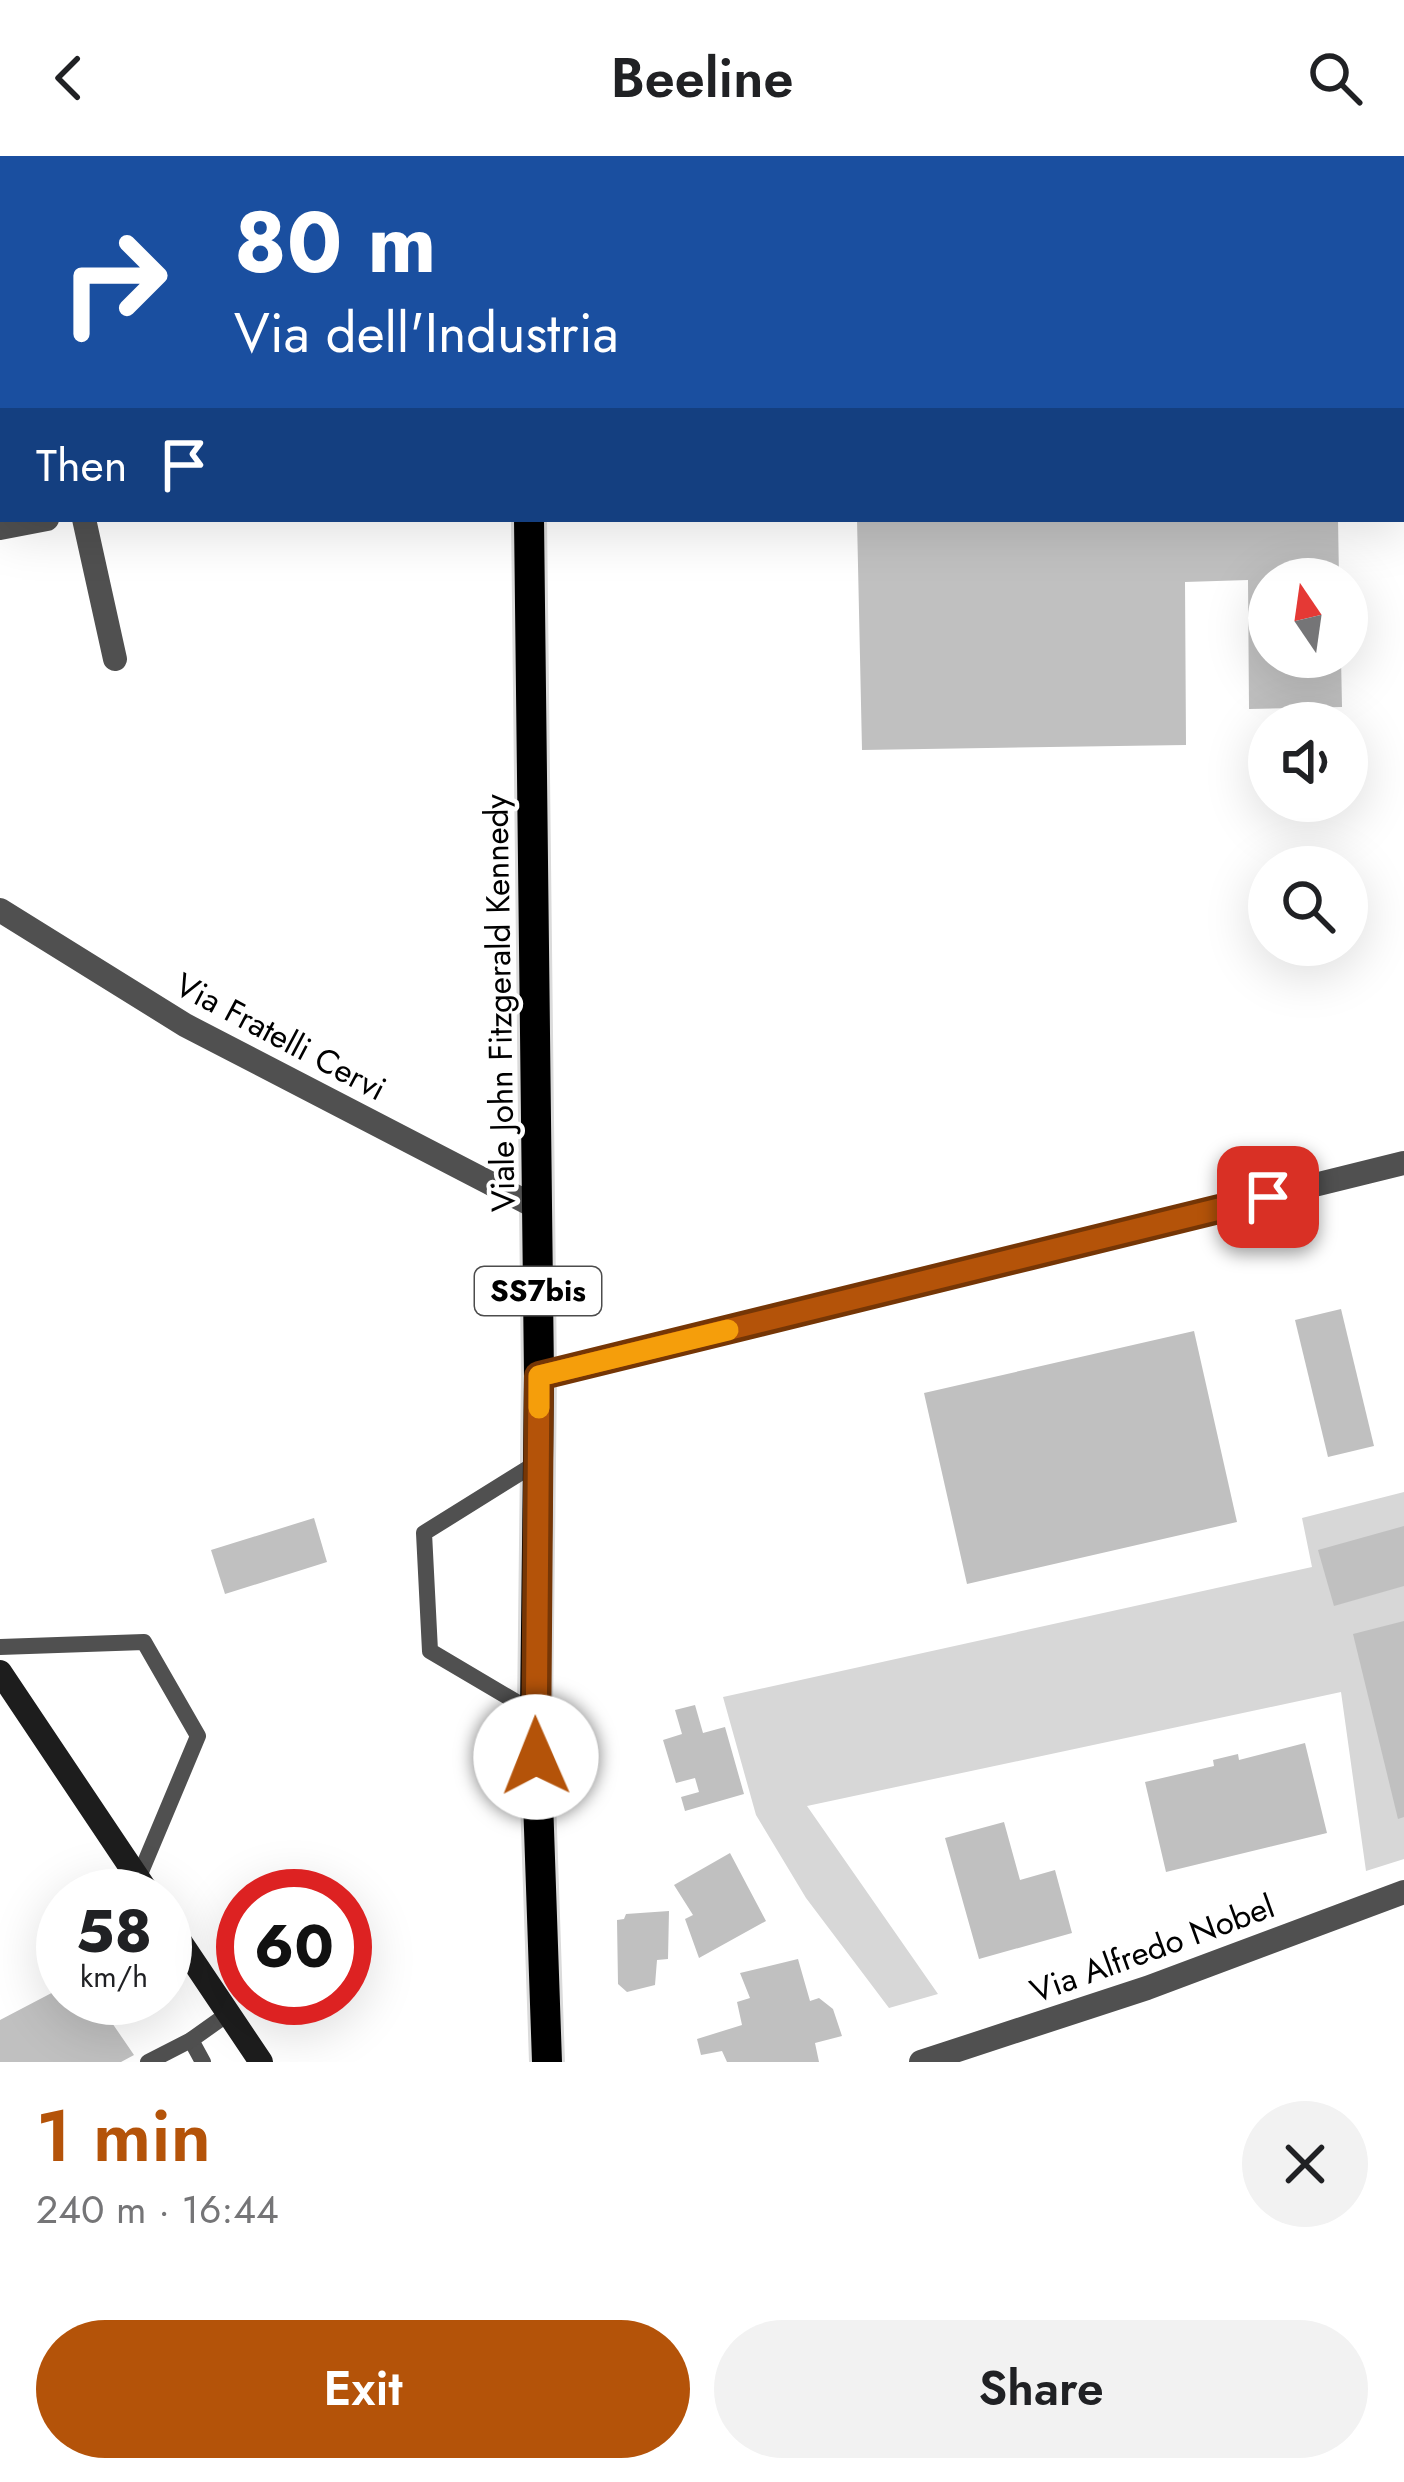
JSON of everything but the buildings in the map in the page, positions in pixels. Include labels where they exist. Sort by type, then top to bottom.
[{"type":"main road","name":"Viale John Fitzgerald Kennedy","points":[[529,522],[539,1376],[535,1713],[547,2062]]},
{"type":"main road","points":[[0,1672],[132,1869]]},
{"type":"main road","points":[[192,1958],[216,1994]]},
{"type":"main road","points":[[237,2025],[261,2062]]},
{"type":"street","points":[[0,528],[31,522]]},
{"type":"street","points":[[85,522],[115,659]]},
{"type":"street","name":"Via Fratelli Cervi","points":[[0,910],[185,1024],[538,1208]]},
{"type":"street","points":[[539,1376],[1404,1163]]},
{"type":"street","name":"Via Alfredo Nobel","points":[[921,2062],[967,2056],[1404,1892]]},
{"type":"lane","points":[[535,1713],[430,1651],[424,1533],[538,1462]]},
{"type":"lane","points":[[0,1647],[144,1642],[198,1736],[150,1869]]},
{"type":"lane","points":[[148,2062],[216,2022]]},
{"type":"lane","points":[[191,2039],[203,2062]]},
{"type":"shaded area","points":[[1404,1492],[1404,1859],[1366,1871],[1341,1692],[807,1806],[938,1994],[889,2008],[806,1898],[756,1815],[723,1697],[1312,1567],[1302,1518]]},
{"type":"slow traffic","points":[[539,1408],[539,1376],[728,1330]]},
{"type":"route","points":[[536,1757],[539,1376],[1268,1197]]}]
